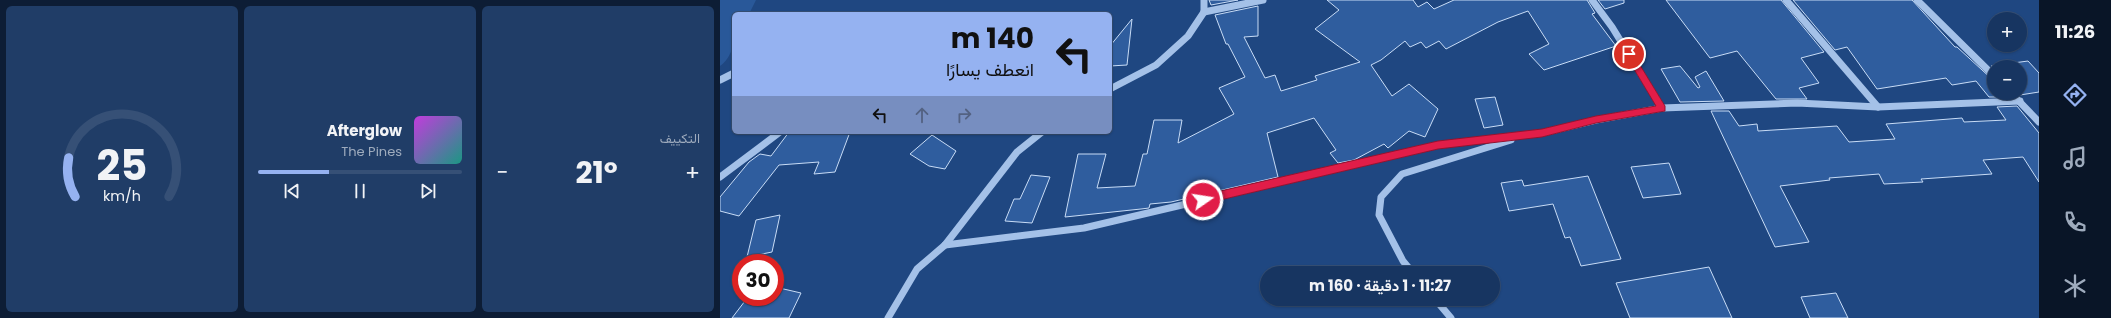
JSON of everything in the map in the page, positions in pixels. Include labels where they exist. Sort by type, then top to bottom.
[{"type":"street","points":[[1112,88],[1156,66],[1188,36],[1204,12],[1204,0]]},
{"type":"street","points":[[1204,12],[1263,0]]},
{"type":"street","points":[[1592,0],[1612,28],[1662,108]]},
{"type":"street","points":[[1786,0],[1878,107]]},
{"type":"street","points":[[1917,0],[1987,69]]},
{"type":"street","points":[[720,80],[732,74]]},
{"type":"street","points":[[945,245],[1084,228],[1438,145],[1524,135],[1662,108],[1797,103],[1878,107],[2020,101],[2039,122]]},
{"type":"street","points":[[720,177],[777,134]]},
{"type":"street","points":[[888,318],[916,269],[945,245],[1017,152],[1040,134]]},
{"type":"street","points":[[1407,266],[1403,261],[1379,215],[1381,197],[1402,174],[1524,135]]},
{"type":"street","points":[[1441,306],[1451,318]]},
{"type":"shaded area","points":[[720,0],[756,0],[750,12],[732,12],[732,49],[725,61],[720,66]]},
{"type":"building","points":[[1209,0],[1238,0],[1211,5]]},
{"type":"building","points":[[1327,0],[1413,0],[1418,7],[1427,2],[1434,9],[1454,0],[1587,0],[1595,13],[1592,14],[1616,46],[1544,70],[1529,54],[1549,44],[1528,11],[1498,22],[1446,49],[1439,41],[1426,48],[1421,42],[1410,47],[1405,41],[1381,60],[1371,65],[1392,96],[1409,84],[1438,109],[1425,137],[1409,131],[1388,148],[1384,144],[1354,160],[1338,163],[1330,153],[1336,150],[1314,118],[1267,133],[1278,177],[1171,202],[1150,204],[1149,208],[1065,217],[1078,154],[1106,154],[1097,188],[1135,186],[1143,154],[1147,154],[1154,120],[1182,120],[1178,143],[1234,114],[1219,88],[1245,77],[1228,44],[1226,44],[1215,15],[1258,6],[1258,36],[1244,37],[1265,78],[1275,75],[1281,91],[1317,80],[1315,76],[1360,62],[1315,29],[1339,10]]},
{"type":"building","points":[[1598,0],[1624,0],[1624,3],[1605,9]]},
{"type":"building","points":[[1666,0],[1781,0],[1824,52],[1801,58],[1819,83],[1799,88],[1807,99],[1776,99],[1737,51],[1710,58]]},
{"type":"building","points":[[1793,0],[1912,0],[1955,47],[1957,47],[1987,75],[1987,95],[1976,81],[1952,85],[1946,78],[1877,89],[1847,47],[1835,50]]},
{"type":"building","points":[[1132,19],[1127,65],[1112,66],[1112,44]]},
{"type":"building","points":[[2027,61],[2039,73],[2039,92],[2027,94]]},
{"type":"building","points":[[1680,66],[1698,88],[1700,87],[1695,77],[1706,71],[1724,101],[1680,102],[1661,69]]},
{"type":"building","points":[[1495,97],[1503,125],[1484,128],[1475,99]]},
{"type":"building","points":[[2017,106],[2039,133],[2039,182],[2023,157],[1983,160],[1992,174],[1921,179],[1923,182],[1884,184],[1879,174],[1829,178],[1830,180],[1780,186],[1809,242],[1775,247],[1711,111],[1729,111],[1739,126],[1757,124],[1758,131],[1837,126],[1849,142],[1895,139],[1886,124],[1962,118],[1964,122],[2006,120],[1997,107]]},
{"type":"building","points":[[788,134],[849,134],[835,172],[814,174],[819,162],[779,165],[739,216],[720,211],[720,197],[749,162],[760,154],[771,156]]},
{"type":"building","points":[[932,135],[956,151],[945,169],[929,166],[910,154]]},
{"type":"building","points":[[1669,163],[1681,194],[1643,198],[1631,167]]},
{"type":"building","points":[[1031,175],[1050,177],[1032,223],[1005,221],[1014,199],[1020,199]]},
{"type":"building","points":[[1588,176],[1621,259],[1581,266],[1570,237],[1565,238],[1553,204],[1509,211],[1501,183],[1522,180],[1524,186]]},
{"type":"building","points":[[780,215],[772,252],[748,254],[756,220]]},
{"type":"building","points":[[1709,267],[1732,318],[1630,318],[1616,283]]},
{"type":"building","points":[[784,289],[801,293],[789,318],[732,318],[741,306],[784,306]]},
{"type":"building","points":[[1836,293],[1848,318],[1810,318],[1801,297]]},
{"type":"route","points":[[1203,200],[1438,145],[1542,133],[1596,120],[1662,108],[1629,54]]}]
